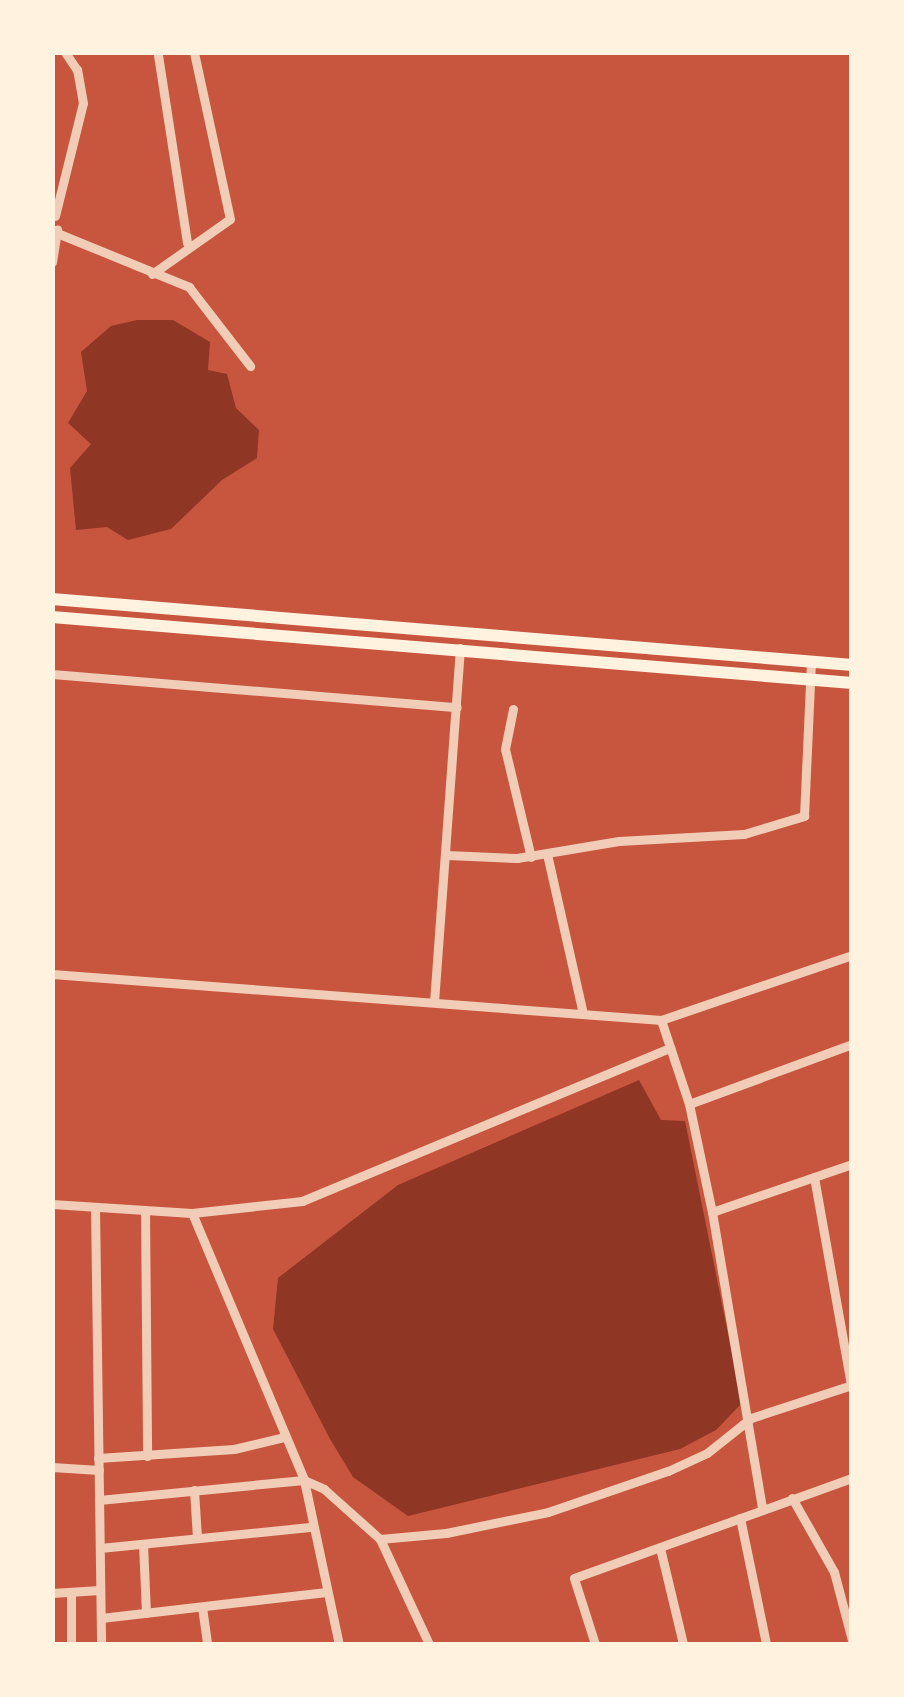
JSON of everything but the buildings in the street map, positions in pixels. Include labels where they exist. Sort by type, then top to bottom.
[{"type":"main road","points":[[52,599],[852,665]]},
{"type":"main road","points":[[52,616],[852,683]]},
{"type":"street","points":[[52,262],[57,232],[54,214],[83,103],[65,52]]},
{"type":"street","points":[[152,274],[188,243],[230,218],[194,52]]},
{"type":"street","points":[[158,56],[188,243]]},
{"type":"street","points":[[57,232],[201,296],[250,366]]},
{"type":"street","points":[[434,1002],[460,648]]},
{"type":"street","points":[[447,855],[531,857],[619,841],[744,834],[804,816],[811,662]]},
{"type":"street","points":[[52,674],[458,707]]},
{"type":"street","points":[[513,709],[505,749],[531,857]]},
{"type":"street","points":[[547,854],[583,1014]]},
{"type":"street","points":[[52,974],[660,1020],[852,955]]},
{"type":"street","points":[[660,1020],[689,1104],[712,1212],[752,1418],[762,1508]]},
{"type":"street","points":[[689,1104],[852,1044]]},
{"type":"street","points":[[52,1204],[192,1213],[302,1202],[670,1048]]},
{"type":"street","points":[[712,1212],[852,1164]]},
{"type":"street","points":[[380,1539],[548,1512],[694,1460],[752,1418],[851,1385],[814,1177]]},
{"type":"street","points":[[95,1208],[101,1644]]},
{"type":"street","points":[[145,1210],[147,1456]]},
{"type":"street","points":[[192,1213],[304,1480],[339,1644]]},
{"type":"street","points":[[52,1467],[234,1449],[284,1436]]},
{"type":"street","points":[[595,1644],[574,1578],[852,1478]]},
{"type":"street","points":[[99,1500],[304,1480],[324,1489],[380,1539],[428,1644]]},
{"type":"street","points":[[194,1490],[198,1538]]},
{"type":"street","points":[[792,1498],[834,1572],[852,1640]]},
{"type":"street","points":[[740,1518],[766,1644]]},
{"type":"street","points":[[100,1548],[312,1526]]},
{"type":"street","points":[[143,1544],[146,1613]]},
{"type":"street","points":[[660,1548],[684,1644]]},
{"type":"street","points":[[52,1593],[100,1590]]},
{"type":"street","points":[[71,1592],[71,1644]]},
{"type":"street","points":[[100,1618],[327,1592]]},
{"type":"street","points":[[202,1607],[207,1644]]},
{"type":"shaded area","points":[[137,320],[173,320],[210,342],[208,370],[227,374],[236,408],[259,430],[257,458],[222,480],[171,529],[128,540],[107,527],[76,530],[70,468],[91,444],[68,423],[87,391],[81,352],[111,326]]},
{"type":"shaded area","points":[[639,1080],[661,1120],[685,1121],[742,1403],[716,1430],[680,1449],[408,1516],[353,1477],[330,1439],[273,1329],[278,1278],[398,1185]]}]
